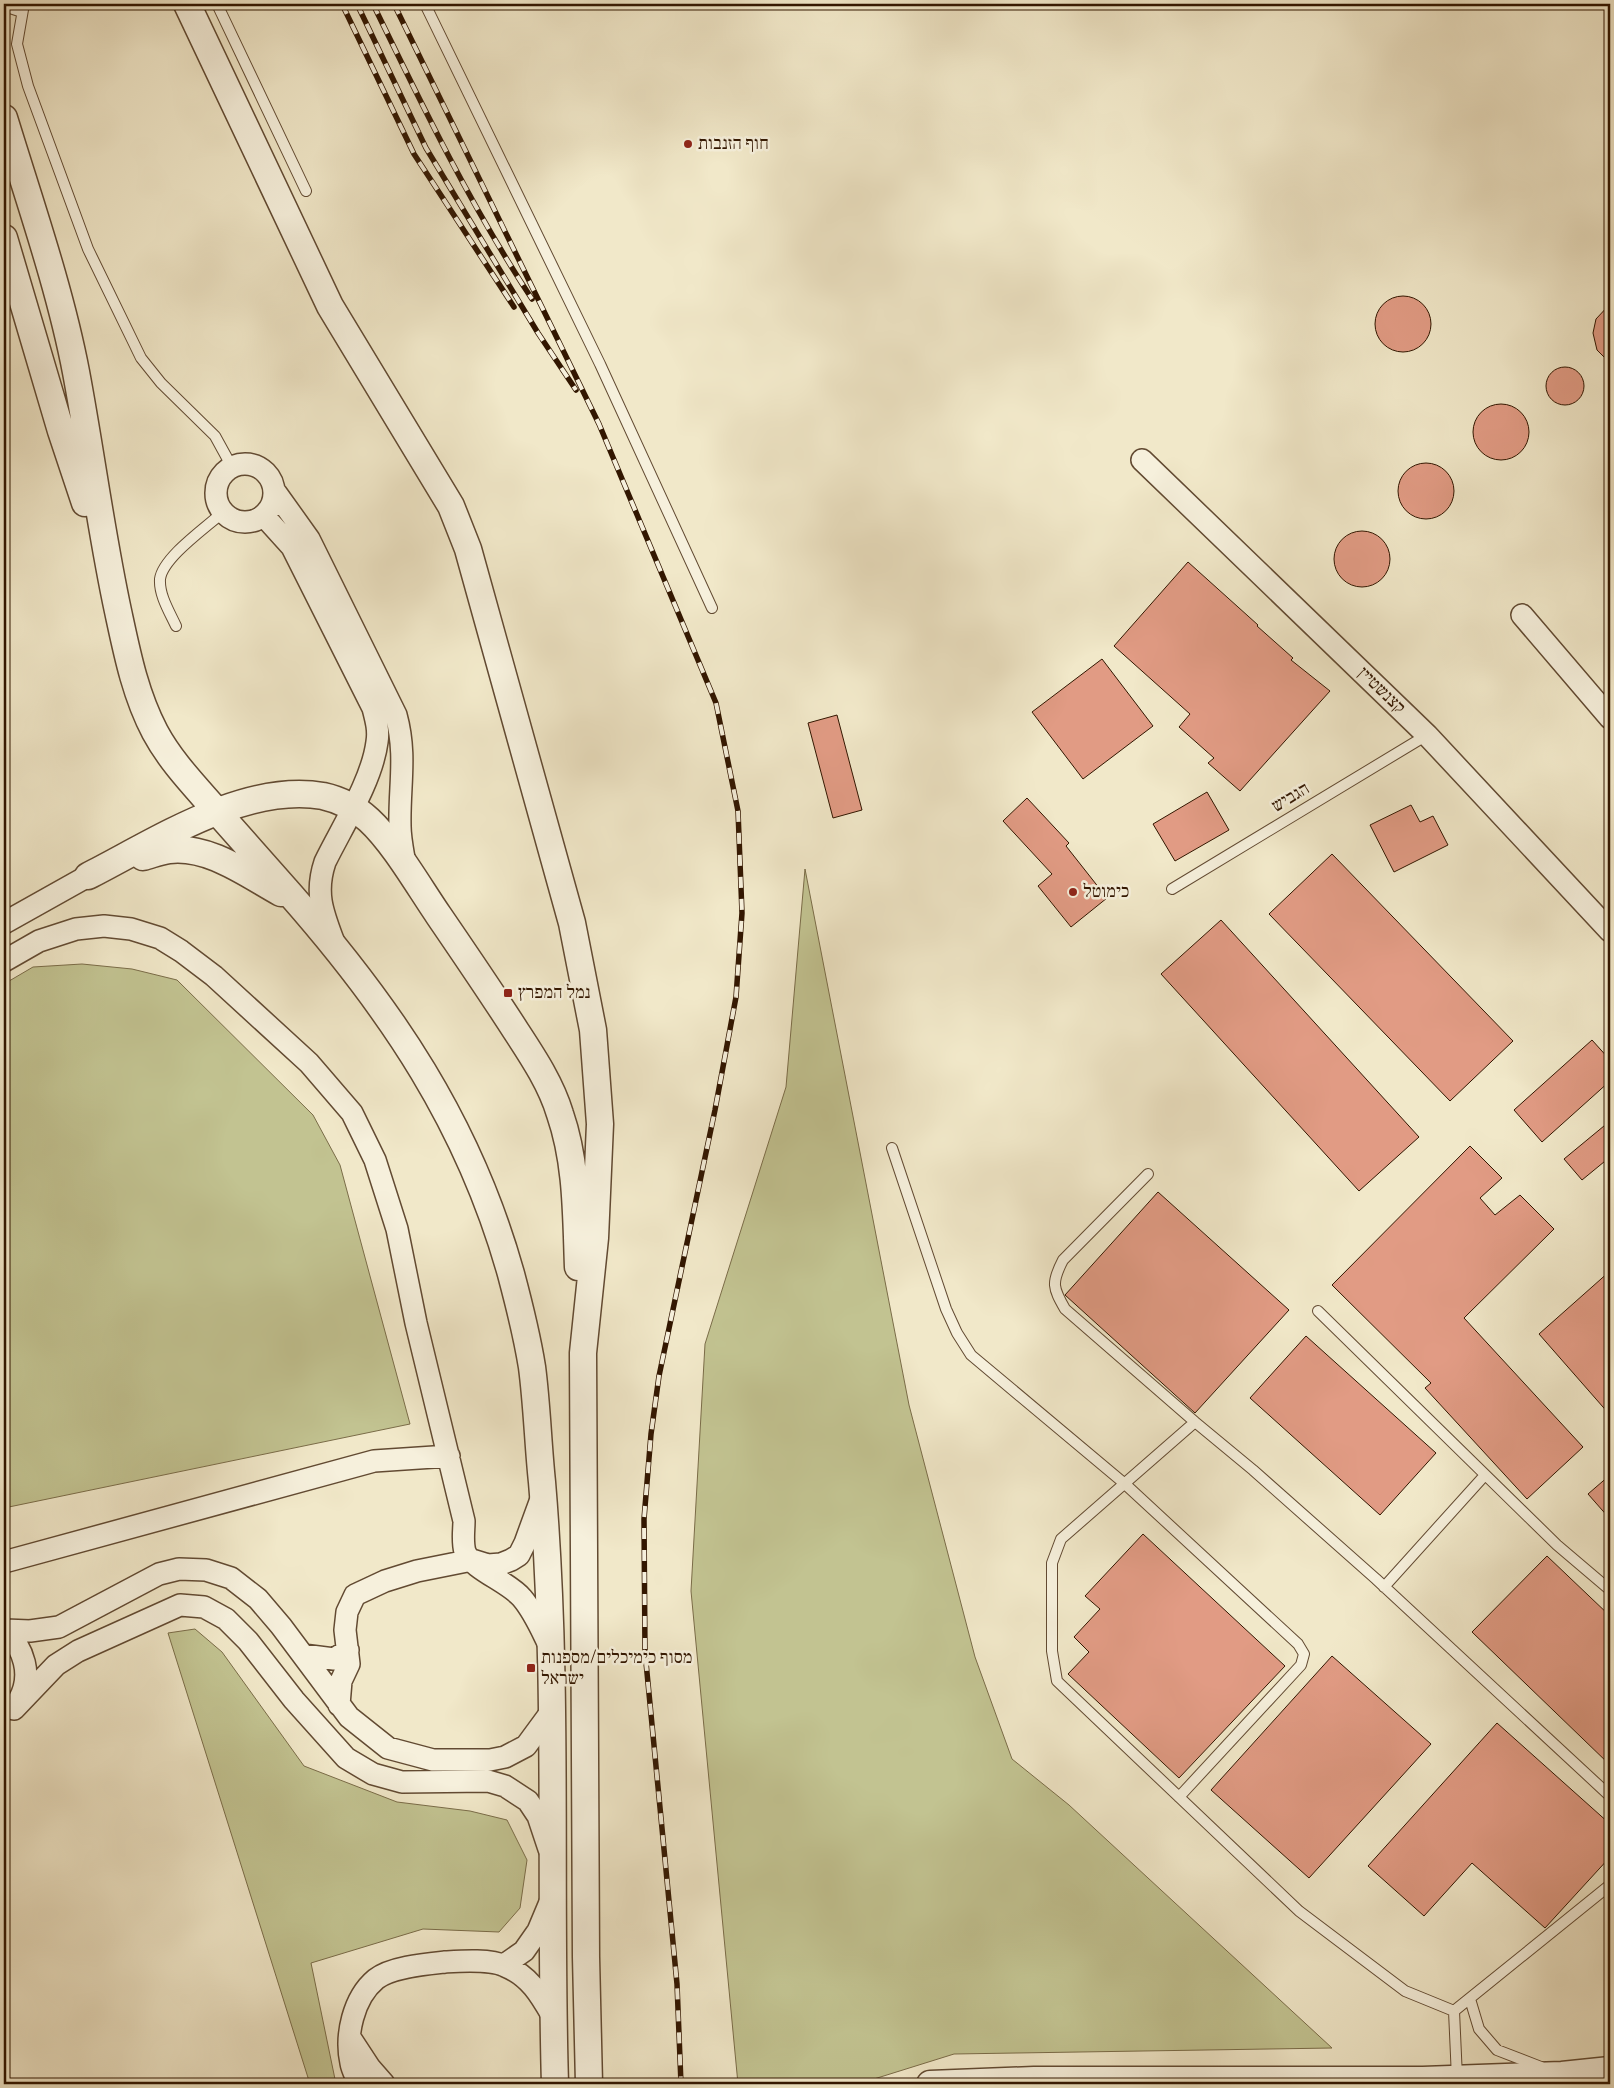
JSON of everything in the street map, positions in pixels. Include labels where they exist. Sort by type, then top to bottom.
[{"type":"street","points":[[187,4],[330,306],[451,506],[468,549],[572,923],[593,1030],[600,1124],[599,1176],[583,1353]]},
{"type":"street","points":[[4,118],[60,306],[73,358],[111,578],[132,674],[156,734],[175,764],[296,901],[371,992],[419,1062],[469,1156],[491,1211],[511,1275],[531,1365],[547,1542],[555,2084]]},
{"type":"street","points":[[4,238],[61,431],[111,578]]},
{"type":"street","name":"קצנשטיין","points":[[1142,460],[1427,734],[1610,931]]},
{"type":"street","points":[[274,490],[274,500],[264,516],[247,522],[230,518],[223,512],[216,496],[220,479],[232,467],[242,464],[260,469],[268,475],[274,490],[309,538],[396,715],[401,734],[403,759],[400,827],[406,867]]},
{"type":"street","points":[[264,516],[292,547],[373,708],[378,725],[377,742],[366,779],[320,876],[319,897],[337,951]]},
{"type":"street","points":[[1522,615],[1610,718]]},
{"type":"street","points":[[4,923],[88,876],[217,811],[250,800],[290,793],[336,799],[352,807],[375,827],[406,867],[536,1062],[560,1113],[573,1170],[583,1353],[586,1957],[589,2084]]},
{"type":"street","points":[[88,876],[170,850],[191,851],[219,859],[296,901]]},
{"type":"street","points":[[4,961],[39,941],[76,929],[104,926],[131,929],[160,938],[214,976],[309,1063],[352,1113],[375,1160],[397,1229],[416,1323],[464,1521],[466,1552],[472,1560],[509,1585],[522,1597],[534,1613],[550,1648]]},
{"type":"street","points":[[4,1562],[374,1461],[449,1456]]},
{"type":"street","points":[[339,1704],[341,1681],[349,1664],[345,1630],[347,1612],[355,1595],[385,1580],[416,1571],[472,1560],[488,1565],[500,1564],[519,1555],[526,1542],[543,1494]]},
{"type":"street","points":[[4,1630],[30,1632],[59,1627],[159,1574],[179,1569],[206,1570],[231,1578],[258,1599],[303,1655],[348,1717],[388,1748],[433,1760],[490,1760],[505,1758],[526,1746],[551,1712]]},
{"type":"street","points":[[9,1713],[56,1665],[78,1651],[180,1605],[204,1606],[226,1618],[248,1641],[294,1700],[346,1758],[373,1774],[402,1782],[488,1781],[505,1786],[528,1800],[538,1816],[552,1855]]},
{"type":"street","points":[[4,1630],[16,1642],[24,1657],[26,1674],[23,1692],[9,1713]]},
{"type":"street","points":[[303,1655],[334,1659],[348,1650]]},
{"type":"street","points":[[504,1965],[524,1951],[538,1931],[552,1898]]},
{"type":"street","points":[[359,2084],[351,2063],[350,2037],[354,2013],[361,1996],[376,1979],[396,1970],[465,1961],[504,1965],[523,1976],[538,1990],[553,2017]]},
{"type":"street","points":[[350,2037],[370,2068],[384,2084]]},
{"type":"street","points":[[930,2084],[1034,2080],[1457,2082],[1610,2070]]},
{"type":"lane","points":[[217,4],[306,191]]},
{"type":"lane","points":[[425,4],[600,364],[712,608]]},
{"type":"lane","points":[[4,6],[23,8],[17,44],[28,86],[88,248],[141,358],[160,383],[215,436],[232,467]]},
{"type":"lane","points":[[176,626],[161,593],[160,577],[167,562],[223,512]]},
{"type":"lane","name":"הגביש","points":[[1172,889],[1427,734]]},
{"type":"lane","points":[[892,1148],[946,1309],[957,1333],[971,1355],[1124,1484],[1298,1644],[1304,1654],[1302,1665],[1179,1797]]},
{"type":"lane","points":[[1148,1174],[1063,1260],[1056,1274],[1055,1291],[1065,1309],[1195,1422],[1254,1470],[1384,1587],[1610,1796]]},
{"type":"lane","points":[[1318,1311],[1556,1545],[1610,1590]]},
{"type":"lane","points":[[1195,1422],[1061,1539],[1052,1563],[1052,1651],[1057,1681],[1299,1911],[1405,1991],[1454,2011]]},
{"type":"lane","points":[[1384,1587],[1485,1475]]},
{"type":"lane","points":[[1454,2011],[1610,1885]]},
{"type":"lane","points":[[1470,1999],[1479,2029],[1497,2050],[1562,2075]]},
{"type":"lane","points":[[1454,2011],[1457,2082]]},
{"type":"green space","points":[[805,869],[909,1405],[975,1657],[1012,1759],[1069,1805],[1332,2048],[954,2054],[858,2084],[738,2084],[691,1591],[705,1344],[786,1087]]},
{"type":"green space","points":[[82,964],[132,969],[177,980],[313,1115],[340,1165],[410,1424],[4,1508],[4,984],[33,967]]},
{"type":"green space","points":[[195,1629],[222,1652],[304,1766],[397,1802],[470,1811],[507,1820],[527,1860],[520,1908],[499,1932],[423,1929],[311,1963],[336,2084],[310,2084],[168,1633]]},
{"type":"building","points":[[1397,296],[1409,296],[1419,300],[1427,308],[1431,324],[1427,340],[1419,348],[1409,352],[1397,352],[1387,348],[1379,340],[1375,330],[1375,318],[1379,308],[1387,300]]},
{"type":"building","points":[[1610,304],[1610,363],[1597,350],[1593,333],[1596,319]]},
{"type":"building","points":[[1565,367],[1579,372],[1584,386],[1579,400],[1565,405],[1551,400],[1546,386],[1551,372]]},
{"type":"building","points":[[1495,404],[1507,404],[1517,408],[1525,416],[1529,432],[1525,448],[1517,456],[1507,460],[1495,460],[1485,456],[1477,448],[1473,438],[1473,426],[1477,416],[1485,408]]},
{"type":"building","points":[[1420,463],[1432,463],[1442,467],[1450,475],[1454,491],[1450,507],[1442,515],[1432,519],[1420,519],[1410,515],[1402,507],[1398,497],[1398,485],[1402,475],[1410,467]]},
{"type":"building","points":[[1356,531],[1368,531],[1378,535],[1386,543],[1390,559],[1386,575],[1378,583],[1368,587],[1356,587],[1346,583],[1338,575],[1334,565],[1334,553],[1338,543],[1346,535]]},
{"type":"building","points":[[1188,562],[1293,658],[1291,660],[1330,691],[1240,791],[1208,763],[1214,758],[1179,727],[1190,714],[1114,646]]},
{"type":"building","points":[[1102,659],[1153,726],[1083,779],[1032,712]]},
{"type":"building","points":[[837,715],[862,810],[833,818],[808,723]]},
{"type":"building","points":[[1207,792],[1229,830],[1175,861],[1153,824]]},
{"type":"building","points":[[1027,798],[1069,843],[1066,846],[1107,898],[1071,927],[1038,886],[1052,874],[1003,821]]},
{"type":"building","points":[[1411,805],[1420,822],[1433,816],[1448,845],[1394,872],[1370,825]]},
{"type":"building","points":[[1332,854],[1513,1041],[1450,1101],[1269,914]]},
{"type":"building","points":[[1221,920],[1419,1137],[1359,1191],[1161,974]]},
{"type":"building","points":[[1592,1040],[1610,1060],[1610,1081],[1542,1142],[1514,1110]]},
{"type":"building","points":[[1610,1121],[1610,1157],[1582,1180],[1564,1159]]},
{"type":"building","points":[[1470,1146],[1502,1178],[1480,1198],[1495,1215],[1520,1195],[1554,1229],[1464,1318],[1583,1447],[1527,1499],[1425,1388],[1431,1383],[1332,1285]]},
{"type":"building","points":[[1158,1192],[1289,1310],[1195,1413],[1065,1295]]},
{"type":"building","points":[[1610,1271],[1610,1415],[1539,1334]]},
{"type":"building","points":[[1306,1336],[1436,1453],[1380,1515],[1250,1398]]},
{"type":"building","points":[[1610,1475],[1610,1519],[1588,1494]]},
{"type":"building","points":[[1143,1534],[1285,1666],[1179,1778],[1068,1674],[1089,1652],[1074,1637],[1100,1609],[1085,1596]]},
{"type":"building","points":[[1547,1556],[1610,1616],[1610,1765],[1472,1632]]},
{"type":"building","points":[[1332,1656],[1431,1744],[1309,1878],[1211,1790]]},
{"type":"building","points":[[1497,1723],[1610,1824],[1610,1857],[1545,1928],[1472,1863],[1424,1916],[1368,1866]]},
{"type":"railway","points":[[342,4],[414,154],[514,307]]},
{"type":"railway","points":[[357,4],[426,148],[538,333],[576,390]]},
{"type":"railway","points":[[373,4],[428,117],[467,191],[532,299]]},
{"type":"railway","points":[[394,4],[599,424],[716,703],[738,811],[742,913],[736,997],[715,1110],[659,1376],[651,1434],[644,1519],[645,1652],[677,1984],[681,2084]]},
{"type":"place","name":"חוף הזנבות","points":[[688,144]]},
{"type":"place","name":"כימוטל","points":[[1073,892]]},
{"type":"place","name":"נמל המפרץ","points":[[508,993]]},
{"type":"place","name":"מסוף כימיכלים/מספנות ישראל","points":[[531,1668]]}]
